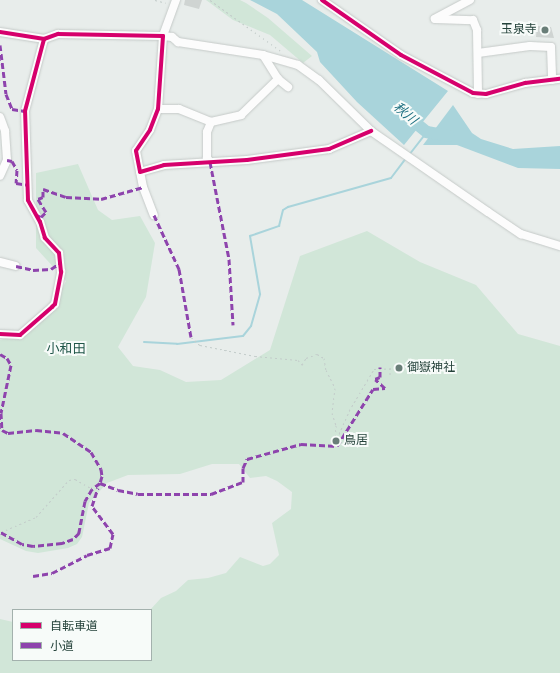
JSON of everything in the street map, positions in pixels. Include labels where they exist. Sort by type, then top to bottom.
[{"type":"street","points":[[322,0],[401,56],[437,76],[478,94],[556,79],[551,47],[530,46],[478,53]]},
{"type":"street","points":[[470,0],[435,19],[473,20],[477,30],[478,94]]},
{"type":"street","points":[[175,3],[163,36],[172,37],[178,42],[289,60],[319,80],[371,131],[514,229],[532,238],[560,246]]},
{"type":"street","points":[[0,32],[44,39],[58,34],[163,36],[158,109],[150,130],[136,151],[140,172],[154,215]]},
{"type":"street","points":[[0,334],[20,335],[55,304],[61,272],[59,253],[45,238],[37,215],[28,200],[26,110],[44,39]]},
{"type":"street","points":[[263,55],[278,79],[288,87]]},
{"type":"street","points":[[158,109],[179,109],[210,122],[241,115],[267,92],[278,79]]},
{"type":"street","points":[[0,117],[5,131],[7,160],[0,172]]},
{"type":"street","points":[[210,122],[207,132],[207,158],[210,162]]},
{"type":"street","points":[[140,172],[164,166],[267,158],[329,149],[371,131]]},
{"type":"street","points":[[0,262],[16,266]]},
{"type":"path","points":[[155,0],[175,3]]},
{"type":"path","points":[[210,0],[281,52],[289,60]]},
{"type":"path","points":[[191,337],[200,345],[255,356],[298,360],[302,365],[306,358],[317,354],[324,358],[326,370],[335,388],[332,413],[336,425],[335,444]]},
{"type":"path","points":[[390,367],[390,376]]},
{"type":"path","points":[[334,447],[350,411],[374,369],[390,367],[397,368]]},
{"type":"path","points":[[1,532],[36,517],[69,480],[75,479],[92,489]]},
{"type":"green space","points":[[206,0],[240,0],[246,3],[268,18],[312,56],[303,63],[270,35],[233,20]]},
{"type":"green space","points":[[78,164],[98,210],[112,220],[140,216],[155,243],[146,297],[118,347],[133,366],[160,370],[186,382],[221,380],[270,350],[300,256],[367,231],[420,262],[476,285],[518,334],[560,346],[560,673],[0,673],[0,619],[12,622],[12,661],[152,661],[151,609],[161,598],[176,591],[188,580],[208,578],[226,573],[240,557],[263,566],[270,564],[279,555],[272,523],[291,509],[292,492],[277,481],[266,476],[250,478],[239,464],[212,464],[180,474],[128,475],[107,483],[89,503],[82,537],[77,544],[68,548],[38,553],[26,551],[0,539],[0,340],[30,332],[51,311],[66,281],[36,248],[36,173]]},
{"type":"water","points":[[250,0],[302,0],[448,91],[404,145],[357,102],[320,62],[317,52],[277,14]]},
{"type":"water","points":[[453,105],[472,133],[481,139],[513,149],[560,146],[560,169],[518,168],[457,145],[423,145]]},
{"type":"building","points":[[185,0],[202,0],[199,9],[184,5]]},
{"type":"building","name":"玉泉寺","points":[[537,26],[551,27],[554,38],[536,37]]},
{"type":"waterway","name":"秋川","points":[[407,116],[427,132],[449,136]]},
{"type":"waterway","points":[[409,155],[427,132]]},
{"type":"waterway","points":[[144,342],[177,344],[243,336],[251,326],[260,294],[250,236],[279,226],[283,210],[288,207],[391,178],[406,158]]},
{"type":"marked path","points":[[0,45],[6,94],[12,109],[25,111]]},
{"type":"marked path","points":[[7,160],[12,161],[17,170],[16,183],[28,185]]},
{"type":"marked path","points":[[210,162],[229,259],[233,325]]},
{"type":"marked path","points":[[37,215],[41,217],[46,212],[38,199],[43,197],[43,189],[66,197],[101,199],[143,187]]},
{"type":"marked path","points":[[154,215],[179,269],[191,337]]},
{"type":"marked path","points":[[16,266],[33,270],[51,269],[60,263]]},
{"type":"marked path","points":[[0,354],[7,358],[11,365],[1,413],[2,430],[8,433],[36,430],[63,433],[91,452],[101,469],[102,476],[100,483],[92,489],[85,501],[79,533],[73,539],[62,543],[33,546],[22,544],[0,532]]},
{"type":"marked path","points":[[100,483],[118,490],[138,494],[211,494],[243,482],[243,468],[247,459],[301,444],[337,446],[373,389],[385,388],[375,379],[380,377],[380,367]]},
{"type":"marked path","points":[[33,576],[52,573],[87,555],[110,548],[113,534],[92,506],[98,488]]},
{"type":"cycle path","points":[[322,0],[401,55],[473,93],[486,94],[525,83],[560,79]]},
{"type":"cycle path","points":[[0,32],[44,39],[58,34],[163,36],[158,109],[150,130],[136,151],[140,172],[164,165],[247,160],[329,149],[371,131]]},
{"type":"cycle path","points":[[0,334],[20,335],[55,304],[61,272],[59,253],[45,238],[40,222],[28,200],[25,111],[44,39]]},
{"type":"place","name":"玉泉寺","points":[[545,30]]},
{"type":"place","name":"御嶽神社","points":[[399,368]]},
{"type":"place","name":"鳥居","points":[[336,441]]},
{"type":"district","name":"小和田","points":[[66,349]]}]
